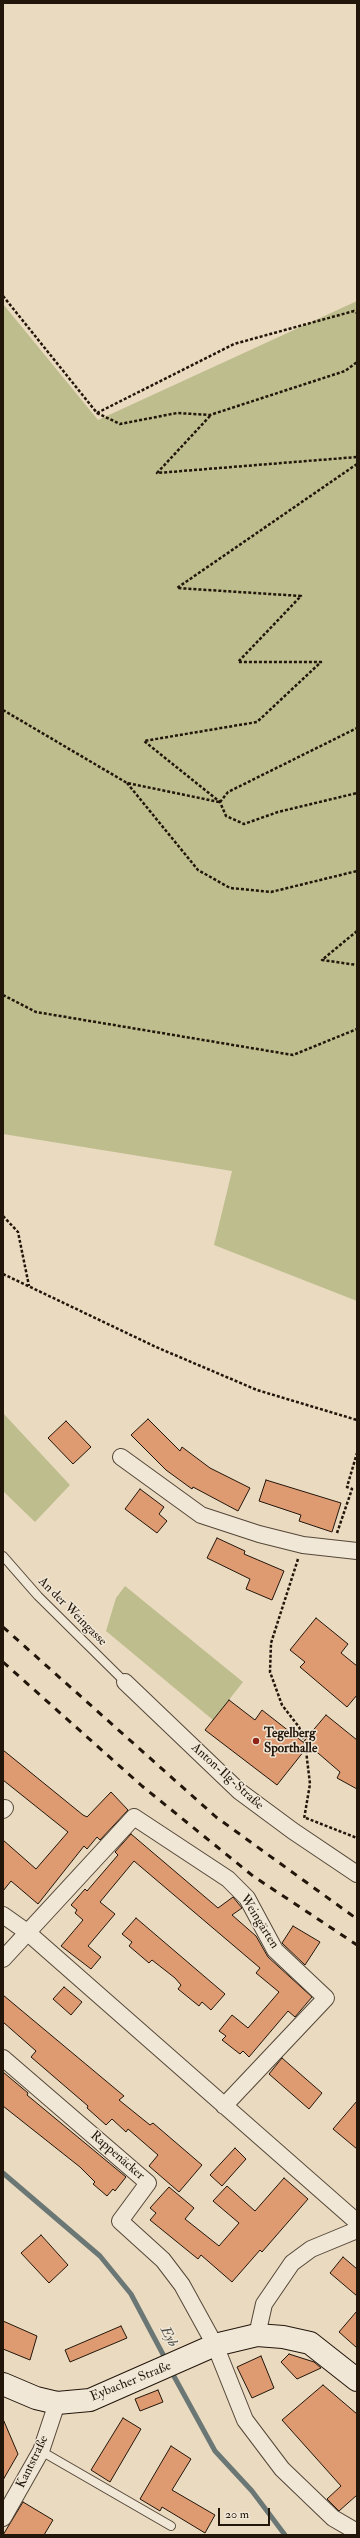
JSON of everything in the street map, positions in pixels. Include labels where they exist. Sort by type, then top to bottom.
[{"type":"main road","name":"Eybacher Straße","points":[[3,2384],[36,2398],[58,2403],[90,2400],[189,2358],[215,2345],[257,2335],[283,2337],[310,2343],[357,2380]]},
{"type":"street","points":[[121,1457],[201,1515],[259,1534],[303,1545],[357,1551]]},
{"type":"street","name":"Anton-Ilg-Straße","points":[[125,1682],[239,1791],[293,1831],[357,1874]]},
{"type":"street","name":"Weingärten","points":[[27,1932],[134,1818],[228,1879],[247,1898],[275,1950],[326,1998],[224,2106]]},
{"type":"street","points":[[3,1915],[27,1932],[357,2222]]},
{"type":"street","points":[[3,1959],[27,1932]]},
{"type":"street","name":"Rappenäcker","points":[[3,2058],[148,2183],[120,2221],[163,2260],[182,2285],[215,2345]]},
{"type":"street","points":[[257,2335],[264,2304],[292,2263],[311,2249],[357,2230]]},
{"type":"street","points":[[215,2345],[245,2420],[282,2469],[333,2518],[357,2532]]},
{"type":"street","name":"Kantstraße","points":[[3,2518],[41,2451],[58,2403]]},
{"type":"lane","name":"An der Weingasse","points":[[3,1556],[38,1596],[125,1682]]},
{"type":"lane","points":[[41,2451],[171,2526]]},
{"type":"path","points":[[3,296],[97,413],[120,424],[177,413],[210,415],[345,371],[357,362]]},
{"type":"path","points":[[97,413],[234,344],[354,311],[357,313]]},
{"type":"path","points":[[210,415],[157,473],[357,457]]},
{"type":"path","points":[[357,464],[177,588],[301,596],[238,662],[321,662],[257,722],[144,741],[220,802],[226,816],[244,824],[285,810],[357,794]]},
{"type":"path","points":[[3,710],[127,783],[220,802]]},
{"type":"path","points":[[220,802],[228,792],[357,728]]},
{"type":"path","points":[[127,783],[198,870],[230,888],[271,892],[357,871]]},
{"type":"path","points":[[357,931],[322,960],[357,965]]},
{"type":"path","points":[[3,996],[36,1012],[293,1055],[357,1029]]},
{"type":"path","points":[[3,1216],[18,1232],[29,1287]]},
{"type":"path","points":[[3,1274],[156,1346],[257,1390],[357,1420]]},
{"type":"path","points":[[342,1519],[352,1489],[347,1487],[357,1453]]},
{"type":"path","points":[[293,1831],[306,1818],[310,1784],[305,1742],[299,1727],[282,1705],[270,1672],[271,1643],[303,1545]]},
{"type":"path","points":[[306,1818],[357,1838]]},
{"type":"shaded area","points":[[357,301],[357,1301],[214,1245],[232,1171],[3,1134],[3,304],[98,420]]},
{"type":"shaded area","points":[[3,1413],[70,1485],[35,1522],[3,1491]]},
{"type":"shaded area","points":[[125,1586],[243,1682],[213,1720],[106,1631],[116,1598]]},
{"type":"building","points":[[148,1419],[180,1451],[182,1447],[210,1468],[250,1488],[238,1511],[193,1487],[192,1489],[166,1470],[131,1435]]},
{"type":"building","points":[[66,1421],[91,1447],[73,1464],[48,1438]]},
{"type":"building","points":[[266,1480],[341,1503],[332,1532],[299,1521],[301,1515],[259,1501]]},
{"type":"building","points":[[140,1489],[164,1507],[159,1514],[167,1521],[157,1533],[125,1509]]},
{"type":"building","points":[[217,1538],[245,1551],[244,1554],[284,1571],[272,1600],[246,1589],[250,1579],[207,1558]]},
{"type":"building","points":[[316,1618],[348,1644],[341,1653],[357,1666],[357,1695],[347,1707],[300,1667],[305,1662],[290,1650]]},
{"type":"building","name":"Tegelberg Sporthalle","points":[[229,1700],[255,1720],[262,1710],[308,1746],[277,1785],[205,1730]]},
{"type":"building","points":[[326,1715],[357,1740],[357,1789],[337,1778],[340,1772],[304,1741]]},
{"type":"building","points":[[3,1750],[87,1817],[111,1792],[128,1810],[100,1840],[97,1837],[87,1849],[84,1846],[38,1904],[11,1881],[3,1891],[3,1840],[36,1869],[68,1832],[3,1780]]},
{"type":"building","points":[[131,1834],[218,1908],[233,1897],[242,1908],[232,1915],[256,1936],[268,1957],[312,1997],[295,2017],[288,2011],[249,2057],[243,2051],[240,2054],[222,2040],[226,2036],[219,2031],[232,2015],[248,2028],[279,1992],[256,1973],[260,1968],[134,1861],[100,1902],[115,1914],[88,1946],[101,1957],[91,1969],[61,1946],[83,1920],[75,1913],[77,1910],[71,1905],[85,1889],[87,1891],[118,1855],[115,1852]]},
{"type":"building","points":[[136,1918],[225,1994],[211,2010],[202,2002],[199,2006],[178,1989],[181,1985],[175,1978],[152,1960],[149,1963],[129,1946],[132,1942],[122,1934]]},
{"type":"building","points":[[293,1926],[320,1942],[305,1965],[282,1943]]},
{"type":"building","points":[[64,1987],[82,2002],[71,2015],[53,1999]]},
{"type":"building","points":[[3,1995],[124,2096],[119,2100],[150,2125],[153,2123],[202,2165],[179,2192],[149,2166],[158,2155],[128,2129],[126,2132],[112,2119],[106,2125],[87,2108],[88,2106],[31,2057],[36,2051],[3,2022]]},
{"type":"building","points":[[282,2058],[322,2093],[309,2109],[269,2074]]},
{"type":"building","points":[[3,2072],[28,2093],[27,2095],[126,2177],[115,2191],[113,2189],[107,2196],[93,2184],[95,2182],[80,2167],[3,2106]]},
{"type":"building","points":[[357,2101],[357,2149],[333,2129]]},
{"type":"building","points":[[235,2148],[246,2159],[222,2186],[210,2175]]},
{"type":"building","points":[[284,2178],[308,2199],[262,2252],[260,2250],[232,2282],[201,2255],[198,2259],[150,2220],[156,2213],[150,2208],[169,2187],[194,2208],[185,2219],[219,2246],[239,2223],[213,2201],[227,2186],[255,2211]]},
{"type":"building","points":[[41,2235],[68,2265],[49,2283],[21,2253]]},
{"type":"building","points":[[343,2257],[357,2269],[357,2296],[330,2273]]},
{"type":"building","points":[[357,2311],[357,2348],[339,2332]]},
{"type":"building","points":[[3,2321],[37,2336],[30,2360],[3,2349]]},
{"type":"building","points":[[121,2326],[127,2338],[70,2362],[65,2350]]},
{"type":"building","points":[[289,2354],[314,2362],[321,2368],[297,2379],[281,2362]]},
{"type":"building","points":[[261,2356],[274,2388],[252,2398],[237,2367]]},
{"type":"building","points":[[323,2385],[357,2414],[357,2495],[339,2511],[327,2499],[341,2486],[282,2420]]},
{"type":"building","points":[[158,2390],[163,2402],[140,2411],[135,2399]]},
{"type":"building","points":[[123,2418],[141,2429],[110,2482],[91,2470]]},
{"type":"building","points":[[3,2419],[18,2454],[3,2480]]},
{"type":"building","points":[[171,2446],[191,2459],[172,2490],[215,2515],[205,2533],[162,2507],[160,2511],[140,2499]]},
{"type":"building","points":[[23,2502],[53,2520],[44,2535],[3,2535]]},
{"type":"waterway","name":"Eyb","points":[[3,2173],[100,2256],[131,2294],[166,2360]]},
{"type":"waterway","name":"Eyb","points":[[170,2369],[215,2451],[252,2491],[285,2535]]},
{"type":"railway","points":[[3,1627],[216,1817],[357,1919]]},
{"type":"railway","points":[[3,1662],[142,1786],[253,1876],[357,1945]]},
{"type":"place","name":"Tegelberg Sporthalle","points":[[256,1741]]}]
